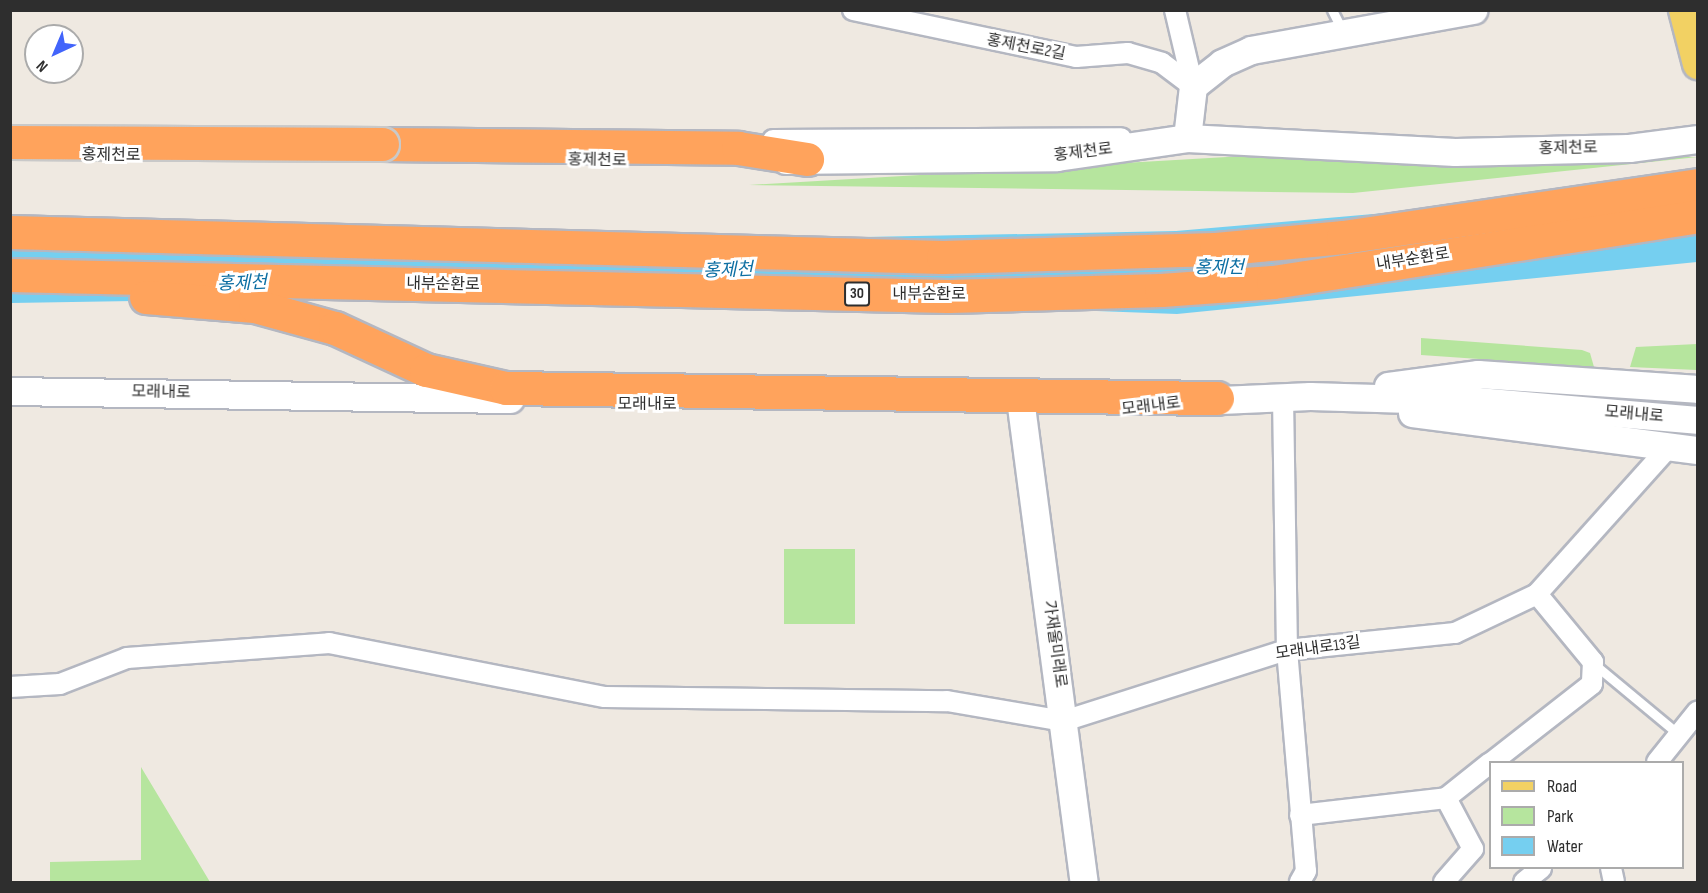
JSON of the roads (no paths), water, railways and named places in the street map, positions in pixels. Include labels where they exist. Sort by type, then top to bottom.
[{"type":"highway","points":[[10,142],[726,148],[807,159]]},
{"type":"highway","name":"내부순환로","points":[[10,232],[944,256],[1216,249],[1343,237],[1698,184]]},
{"type":"highway","name":"내부순환로","points":[[10,275],[948,296],[1161,290],[1274,282],[1698,216]]},
{"type":"highway","points":[[10,281],[255,306],[334,328],[426,370],[506,388],[1217,398]]},
{"type":"main road","points":[[1684,10],[1698,64]]},
{"type":"street","name":"홍제천로2길","points":[[853,10],[1076,57],[1128,53],[1162,63],[1193,86]]},
{"type":"street","points":[[1175,10],[1193,86],[1187,138]]},
{"type":"street","points":[[1193,86],[1222,63],[1251,50],[1338,21],[1473,10]]},
{"type":"street","name":"홍제천로","points":[[10,129],[864,142],[1187,138],[1455,152],[1629,148],[1698,139]]},
{"type":"street","name":"홍제천로","points":[[10,136],[55,155],[807,159],[1057,158],[1187,138]]},
{"type":"street","points":[[1310,396],[1478,374],[1698,389]]},
{"type":"street","name":"모래내로","points":[[10,391],[488,398],[595,405],[1021,406],[1129,412],[1217,398],[1310,396],[1477,401],[1698,420]]},
{"type":"street","points":[[1310,396],[1479,425],[1698,450]]},
{"type":"street","points":[[1283,397],[1287,650],[1306,871],[1300,882]]},
{"type":"street","name":"가재울미래로","points":[[1021,406],[1084,882]]},
{"type":"street","name":"모래내로13길","points":[[1064,721],[1287,650],[1455,633],[1536,594],[1668,447]]},
{"type":"street","points":[[1494,761],[1592,684],[1593,663],[1536,594]]},
{"type":"street","points":[[10,687],[60,684],[127,658],[329,643],[606,697],[947,701],[1064,721]]},
{"type":"street","points":[[1658,761],[1677,733],[1698,711]]},
{"type":"street","points":[[1300,815],[1446,798],[1489,765]]},
{"type":"street","points":[[1444,882],[1473,849],[1446,798]]},
{"type":"street","points":[[1524,882],[1539,869]]},
{"type":"lane","points":[[1593,663],[1677,733]]},
{"type":"water","name":"홍제천","points":[[1698,186],[1697,262],[1177,314],[607,293],[11,303],[10,235],[613,242],[1176,231]]}]
